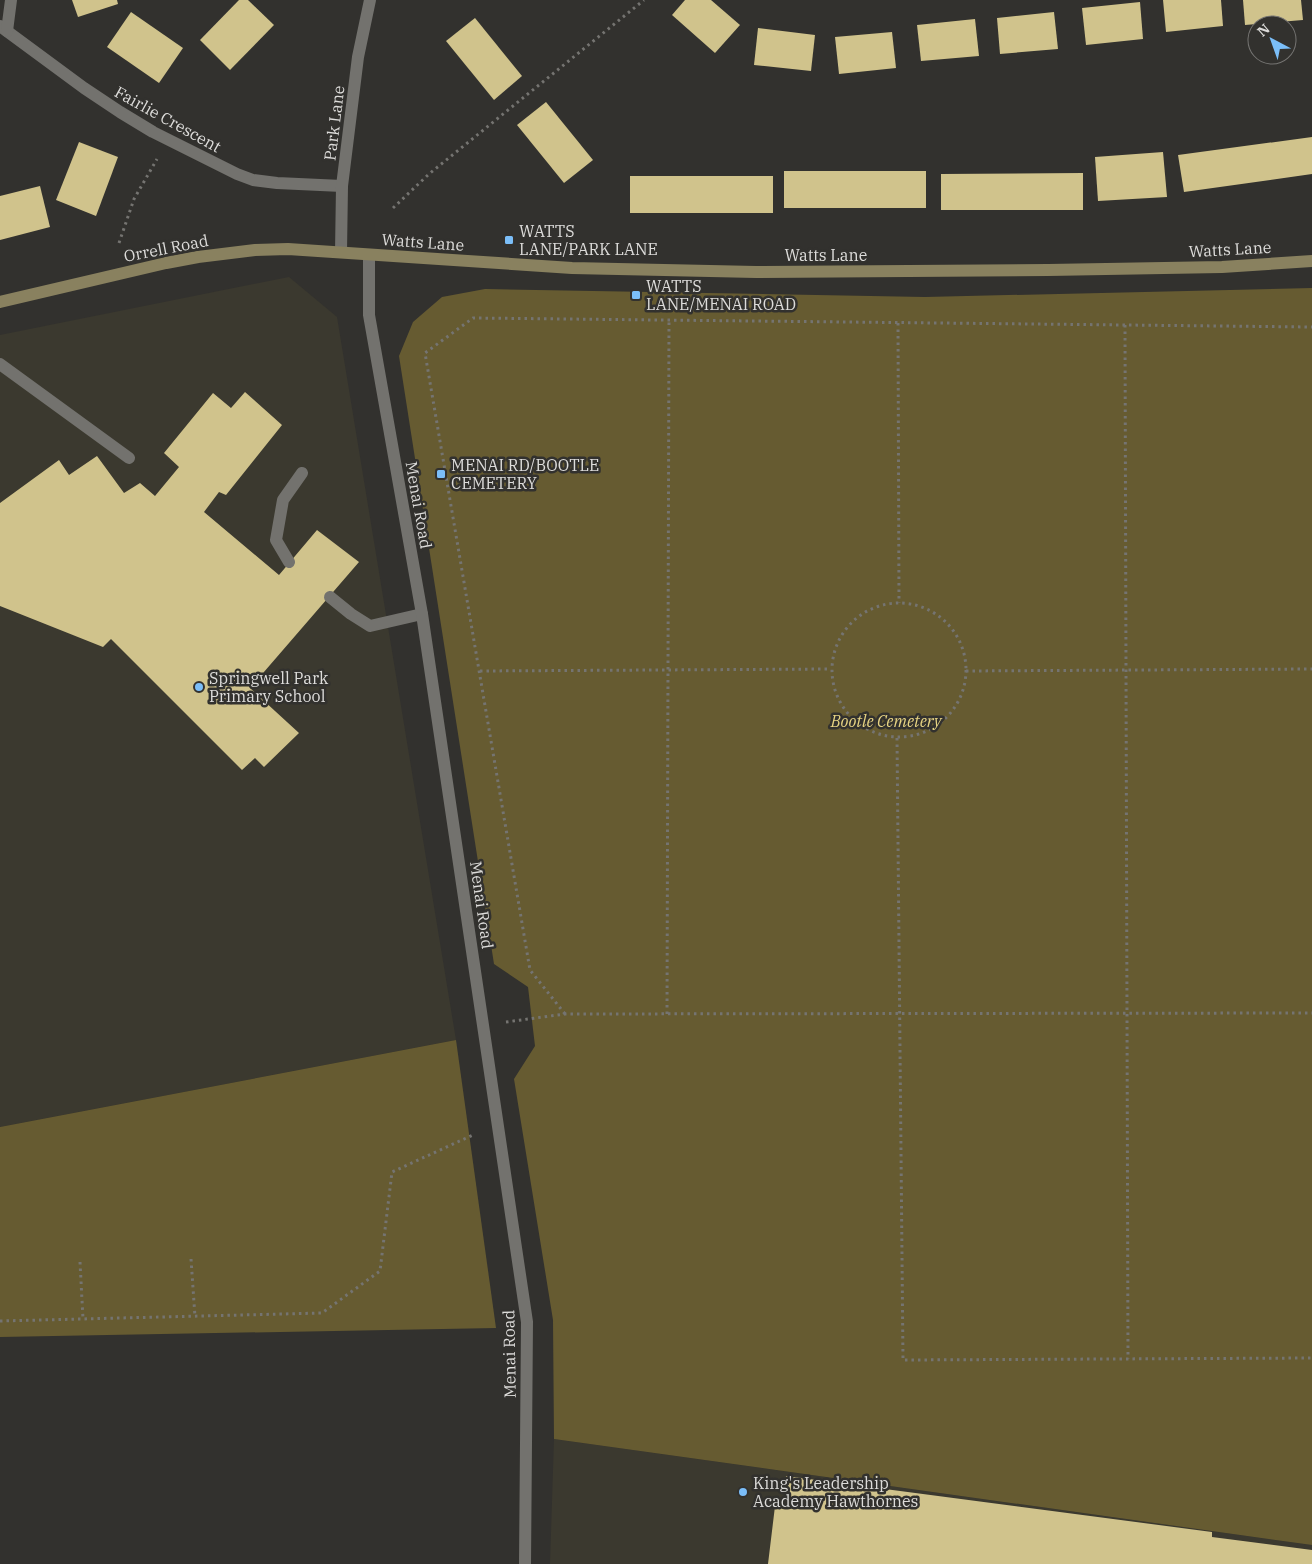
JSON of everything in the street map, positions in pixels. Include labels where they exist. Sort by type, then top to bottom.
[{"type":"street","points":[[3,29],[11,0]]},
{"type":"street","name":"Park Lane","points":[[341,252],[342,186],[358,57],[370,0]]},
{"type":"street","name":"Fairlie Crescent","points":[[3,29],[120,112],[153,132],[237,174],[253,180],[277,183],[342,186]]},
{"type":"street","name":"Orrell Road","points":[[0,302],[166,262],[198,257],[288,249],[341,252]]},
{"type":"street","name":"Watts Lane","points":[[341,252],[572,268],[756,272],[1213,267],[1312,261]]},
{"type":"street","name":"Menai Road","points":[[369,255],[369,315],[422,614],[527,1322],[526,1564]]},
{"type":"street","points":[[0,364],[129,458]]},
{"type":"street","points":[[289,562],[276,540],[283,500],[302,473]]},
{"type":"street","points":[[330,597],[370,626],[422,614]]},
{"type":"path","points":[[393,208],[430,174],[644,0]]},
{"type":"path","points":[[119,243],[134,198],[159,155]]},
{"type":"path","points":[[564,1014],[530,970],[425,352],[473,318],[1312,327]]},
{"type":"path","points":[[667,1014],[669,320]]},
{"type":"path","points":[[898,322],[899,603]]},
{"type":"path","points":[[1125,325],[1128,1359]]},
{"type":"path","points":[[888,603],[899,603],[912,603],[933,612],[951,627],[962,648],[966,671],[963,692],[953,711],[938,726],[919,735],[897,738],[876,734],[858,724],[843,709],[834,690],[830,669],[835,646],[847,626],[866,611],[888,603]]},
{"type":"path","points":[[966,671],[1312,668]]},
{"type":"path","points":[[480,671],[830,669]]},
{"type":"path","points":[[897,738],[902,1360],[1312,1358]]},
{"type":"path","points":[[484,1026],[564,1014],[1312,1013]]},
{"type":"path","points":[[0,1321],[322,1313],[380,1271],[392,1172],[498,1124]]},
{"type":"path","points":[[191,1259],[195,1317]]},
{"type":"path","points":[[80,1262],[83,1319]]},
{"type":"shaded area","name":"Springwell Park Primary School","points":[[289,277],[337,317],[456,1040],[0,1127],[0,335]]},
{"type":"shaded area","name":"King's Leadership Academy Hawthornes","points":[[554,1439],[1312,1545],[1312,1564],[550,1564]]},
{"type":"green space","name":"Bootle Cemetery","points":[[1312,288],[1312,1545],[554,1439],[553,1320],[514,1079],[535,1046],[528,987],[494,964],[399,356],[413,322],[442,297],[485,289],[925,297]]},
{"type":"green space","points":[[456,1040],[496,1328],[0,1337],[0,1127]]},
{"type":"building","points":[[72,0],[117,0],[118,4],[78,17]]},
{"type":"building","points":[[239,0],[248,0],[274,25],[230,70],[200,40]]},
{"type":"building","points":[[685,0],[711,0],[740,25],[715,53],[672,15]]},
{"type":"building","points":[[1163,0],[1221,0],[1223,26],[1166,32]]},
{"type":"building","points":[[1243,0],[1301,0],[1303,20],[1297,21],[1297,15],[1247,15],[1247,25],[1245,25]]},
{"type":"building","points":[[1140,2],[1143,39],[1086,45],[1082,8]]},
{"type":"building","points":[[131,12],[183,48],[159,83],[107,47]]},
{"type":"building","points":[[1054,12],[1058,49],[1000,54],[997,18]]},
{"type":"building","points":[[475,18],[522,76],[494,100],[446,41]]},
{"type":"building","points":[[975,19],[979,56],[921,61],[917,25]]},
{"type":"building","points":[[758,28],[815,35],[811,71],[754,65]]},
{"type":"building","points":[[892,32],[896,68],[839,74],[835,37]]},
{"type":"building","points":[[546,102],[593,160],[564,183],[517,125]]},
{"type":"building","points":[[1312,137],[1312,174],[1184,192],[1178,155]]},
{"type":"building","points":[[79,142],[118,157],[96,216],[56,200]]},
{"type":"building","points":[[1163,152],[1167,197],[1098,201],[1095,157]]},
{"type":"building","points":[[784,171],[926,171],[926,208],[784,208]]},
{"type":"building","points":[[1083,173],[1083,210],[941,210],[941,174]]},
{"type":"building","points":[[630,176],[773,176],[773,213],[630,213]]},
{"type":"building","points":[[40,186],[50,227],[0,240],[0,196]]},
{"type":"building","points":[[245,392],[282,425],[226,495],[219,492],[204,512],[279,575],[317,530],[359,562],[250,688],[299,733],[264,767],[255,758],[242,770],[111,639],[103,647],[0,606],[0,503],[59,460],[69,475],[97,456],[124,493],[140,483],[155,496],[179,467],[164,453],[213,393],[231,408]]},
{"type":"building","points":[[786,1476],[1212,1532],[1212,1537],[1312,1550],[1312,1564],[768,1564],[776,1498],[784,1499]]},
{"type":"place","name":"WATTS LANE/PARK LANE","points":[[509,240]]},
{"type":"place","name":"WATTS LANE/MENAI ROAD","points":[[636,295]]},
{"type":"place","name":"MENAI RD/BOOTLE CEMETERY","points":[[441,474]]},
{"type":"place","name":"Springwell Park Primary School","points":[[199,687]]},
{"type":"place","name":"King's Leadership Academy Hawthornes","points":[[743,1492]]}]
